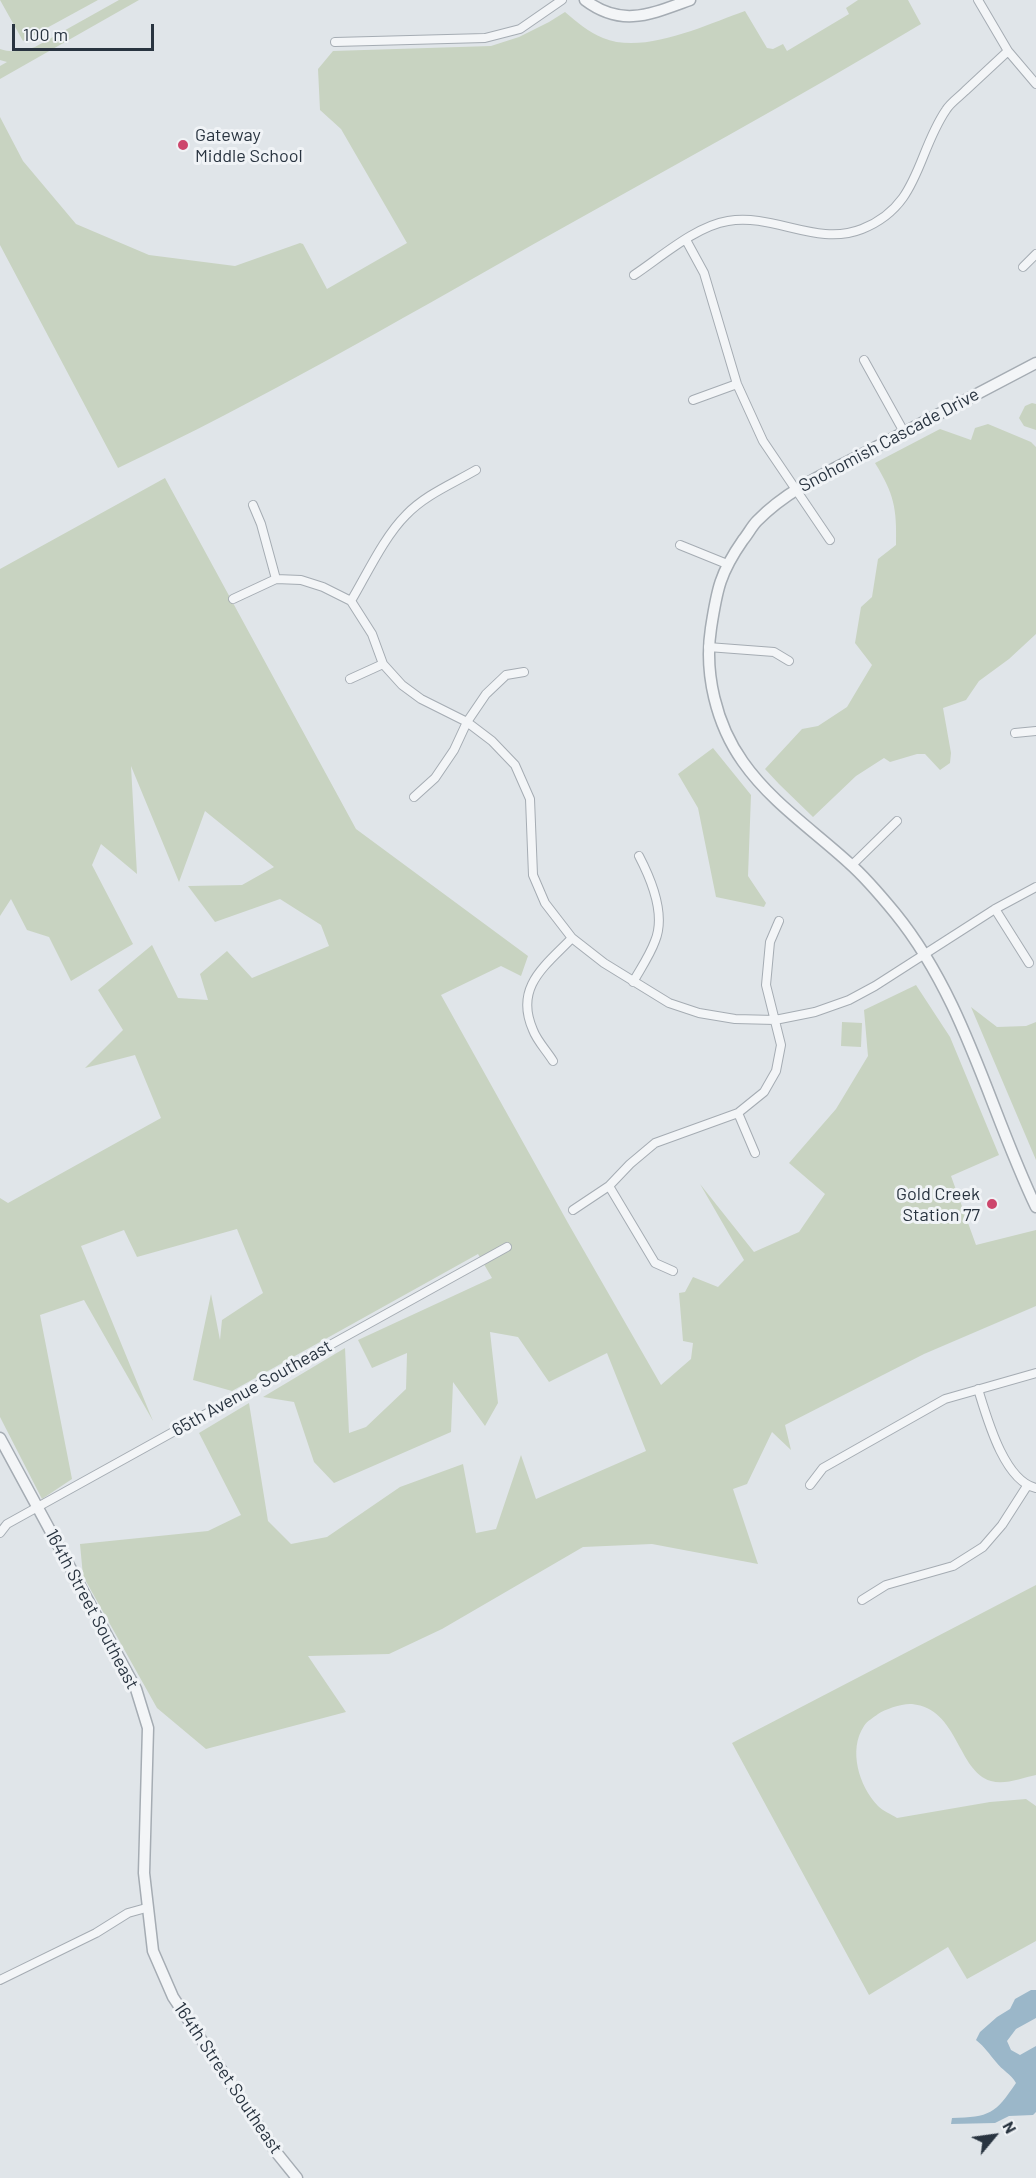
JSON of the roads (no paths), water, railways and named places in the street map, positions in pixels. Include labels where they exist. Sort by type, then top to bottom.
[{"type":"street","points":[[335,42],[485,38],[520,29],[562,0]]},
{"type":"street","points":[[585,0],[598,10],[623,17],[647,15],[690,0]]},
{"type":"street","points":[[978,0],[1008,51],[1036,84]]},
{"type":"street","points":[[634,275],[710,226],[729,221],[754,219],[816,234],[843,234],[863,229],[887,214],[908,193],[932,134],[947,108],[1008,51]]},
{"type":"street","points":[[687,240],[704,273],[737,384],[763,441],[830,540]]},
{"type":"street","points":[[1023,267],[1036,254]]},
{"type":"street","points":[[864,360],[904,432]]},
{"type":"street","name":"Snohomish Cascade Drive","points":[[1036,363],[795,489],[756,522],[727,564],[716,594],[708,647],[711,681],[721,720],[742,761],[776,800],[852,865],[896,913],[924,956],[966,1033],[1014,1158],[1036,1207]]},
{"type":"street","points":[[693,400],[737,384]]},
{"type":"street","points":[[351,601],[391,534],[406,515],[431,495],[476,470]]},
{"type":"street","points":[[253,505],[261,524],[276,579]]},
{"type":"street","points":[[680,545],[727,564]]},
{"type":"street","points":[[233,600],[276,579],[301,580],[323,587],[351,601],[372,634],[383,664],[402,685],[421,699],[467,722],[492,741],[515,765],[530,799],[533,875],[545,903],[572,938],[604,963],[669,1003],[735,1019],[775,1020],[815,1012],[849,1000],[924,956],[995,909],[1036,887]]},
{"type":"street","points":[[708,647],[774,652],[789,661]]},
{"type":"street","points":[[350,679],[383,664]]},
{"type":"street","points":[[414,797],[435,778],[486,694],[507,675],[524,672]]},
{"type":"street","points":[[1016,733],[1036,731]]},
{"type":"street","points":[[852,865],[897,821]]},
{"type":"street","points":[[633,982],[657,939],[658,910],[651,877],[639,856]]},
{"type":"street","points":[[995,909],[1029,963]]},
{"type":"street","points":[[573,1210],[609,1186],[655,1143],[738,1113],[764,1092],[776,1071],[781,1045],[766,985],[770,942],[779,921]]},
{"type":"street","points":[[553,1062],[533,1030],[526,1005],[530,985],[572,938]]},
{"type":"street","points":[[738,1113],[755,1153]]},
{"type":"street","points":[[609,1186],[655,1263],[673,1271]]},
{"type":"street","name":"65th Avenue Southeast","points":[[0,1533],[7,1524],[507,1247]]},
{"type":"street","points":[[810,1485],[824,1468],[945,1399],[1036,1373]]},
{"type":"street","points":[[862,1599],[886,1585],[953,1566],[983,1547],[1031,1487],[1011,1468],[996,1444],[978,1389]]},
{"type":"street","name":"164th Street Southeast","points":[[0,1438],[136,1689],[148,1728],[144,1873],[153,1951],[173,1997],[276,2152],[297,2178]]},
{"type":"street","points":[[0,1980],[96,1933],[128,1914],[147,1908]]},
{"type":"water","points":[[1031,1990],[1036,1990],[1036,2018],[1016,2029],[1007,2041],[1011,2050],[1020,2055],[1036,2046],[1036,2112],[1033,2115],[1009,2116],[995,2123],[951,2124],[952,2118],[983,2115],[990,2112],[997,2107],[1016,2083],[976,2040],[980,2032],[1010,2009],[1015,1999]]},
{"type":"place","name":"Gateway Middle School","points":[[183,145]]},
{"type":"place","name":"Gold Creek Station 77","points":[[992,1204]]}]
